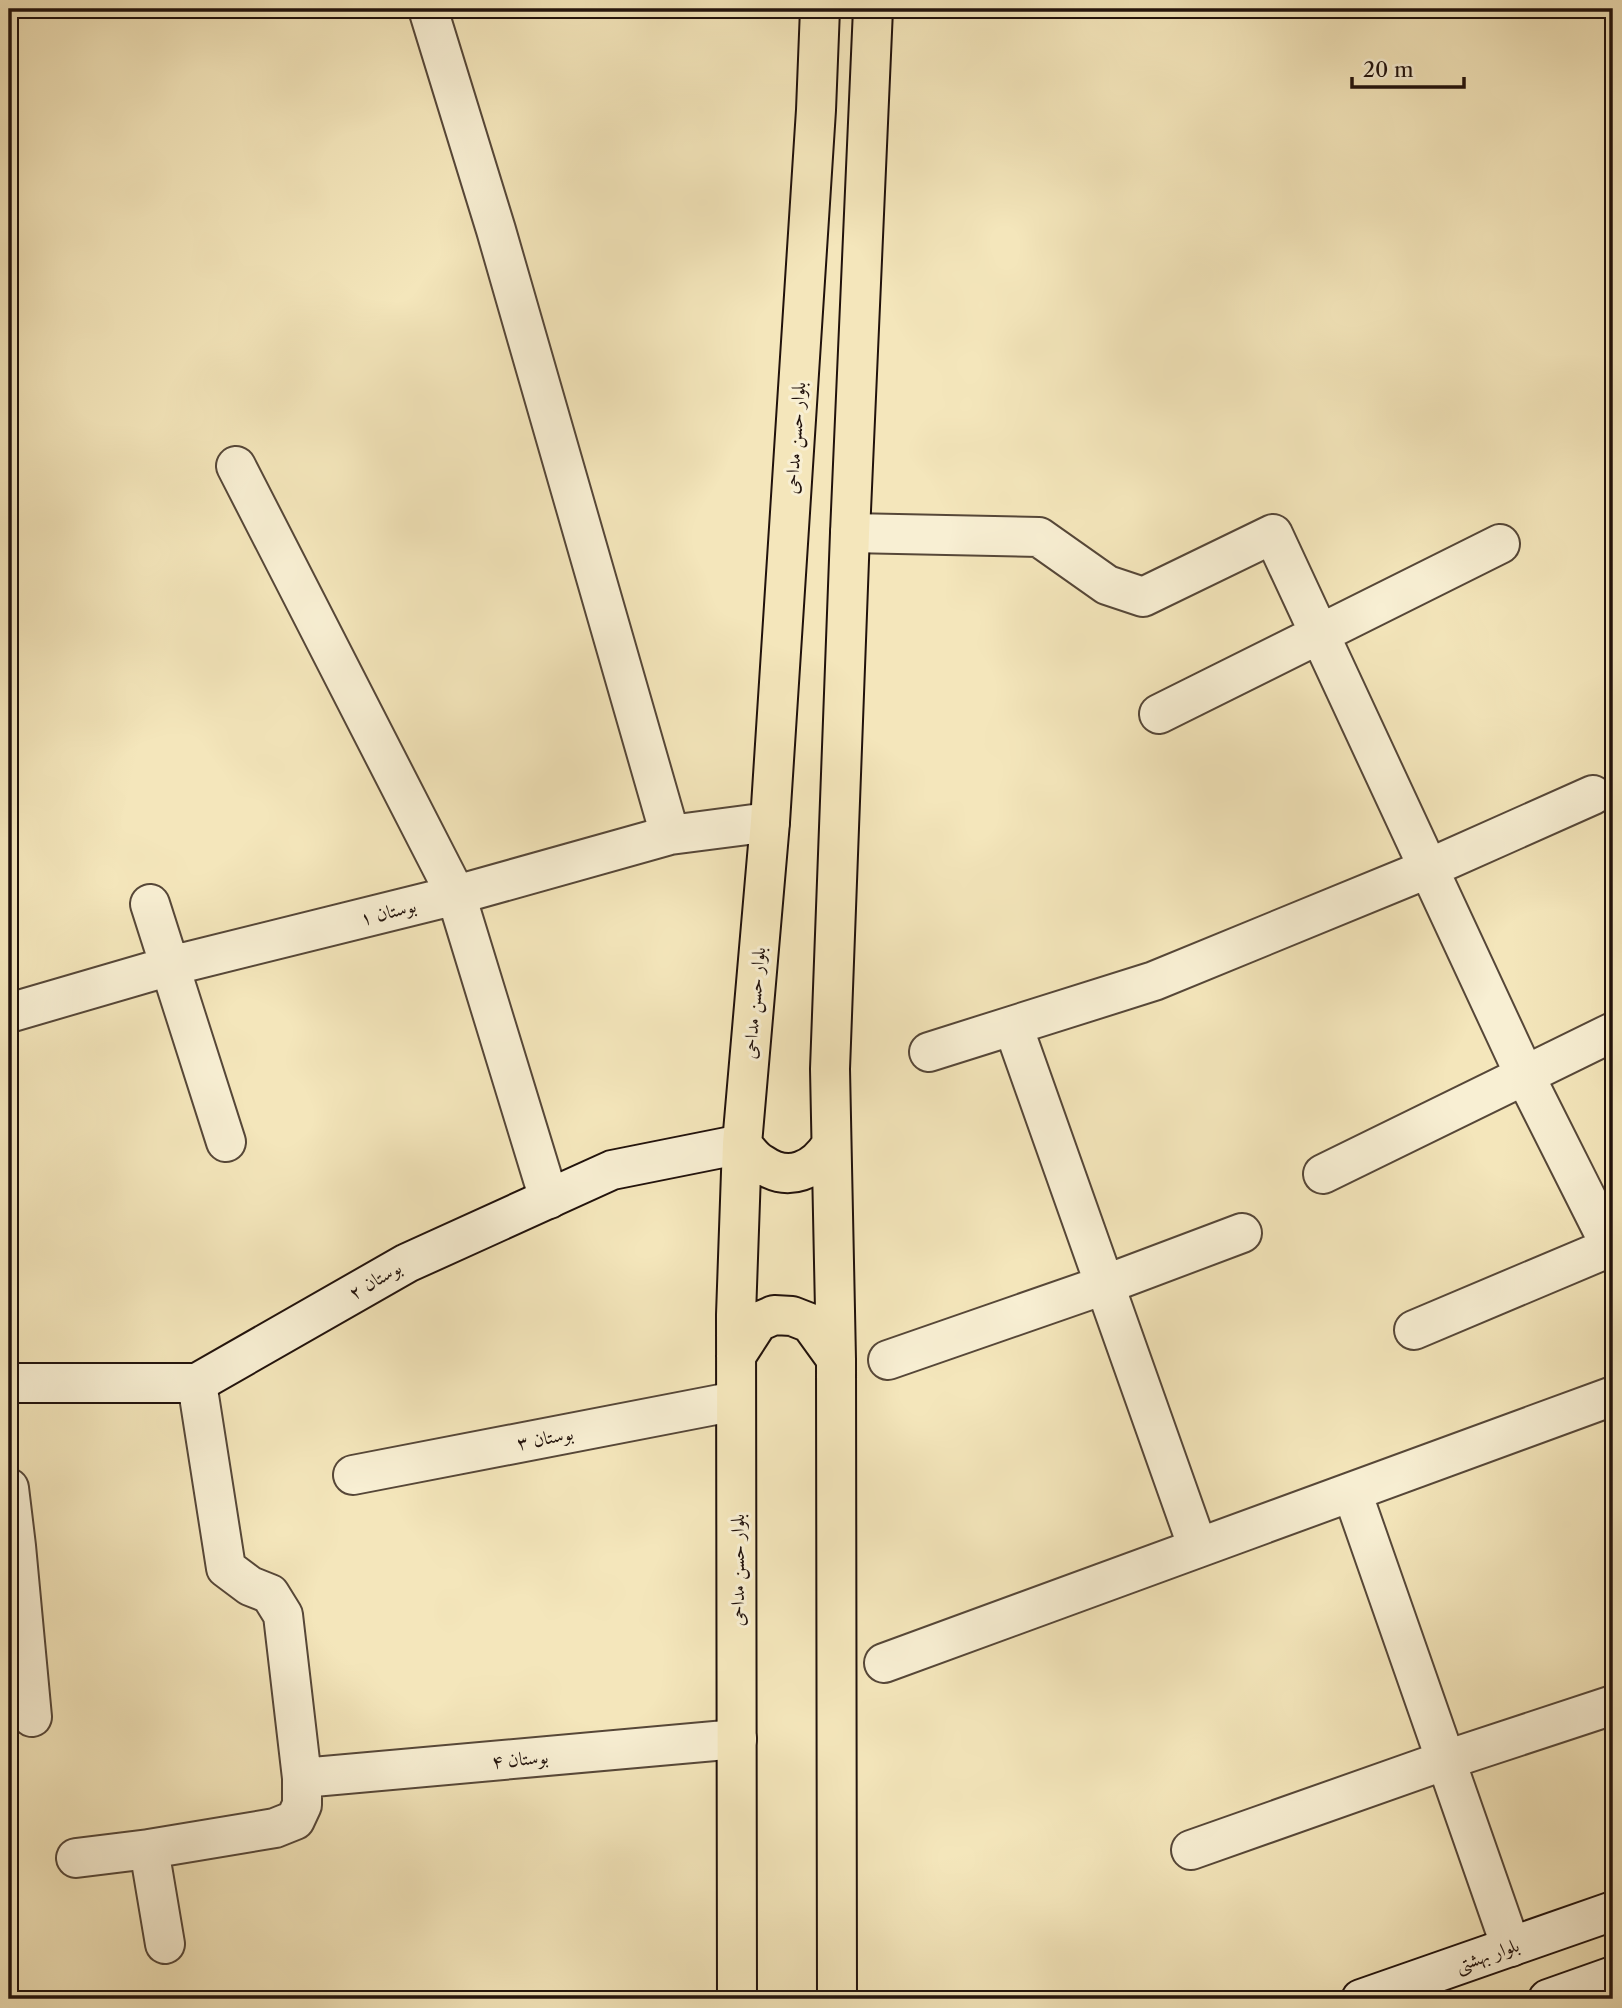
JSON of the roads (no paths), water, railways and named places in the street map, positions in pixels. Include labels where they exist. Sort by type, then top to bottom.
[{"type":"main road","name":"بلوار حسن مداحی","points":[[737,1999],[736,1356],[742,1144],[770,822],[816,110],[820,9]]},
{"type":"main road","points":[[837,1999],[836,1359],[830,1069],[873,9]]},
{"type":"main road","points":[[742,1144],[760,1164],[780,1173],[797,1172],[812,1166],[822,1159],[831,1145]]},
{"type":"main road","points":[[736,1356],[758,1322],[774,1315],[792,1316],[810,1323],[836,1359]]},
{"type":"street","points":[[428,9],[496,230],[670,835]]},
{"type":"street","points":[[236,466],[456,895],[548,1199]]},
{"type":"street","points":[[850,534],[1039,537],[1107,585],[1143,597],[1273,534],[1525,1076],[1612,1246],[1414,1330]]},
{"type":"street","points":[[1159,714],[1500,544]]},
{"type":"street","points":[[929,1052],[1154,981],[1427,869],[1593,794]]},
{"type":"street","name":"بوستان ۱","points":[[9,1013],[170,967],[456,895],[670,835],[770,822]]},
{"type":"street","points":[[150,904],[226,1142]]},
{"type":"street","points":[[1013,1026],[1198,1548]]},
{"type":"street","points":[[1323,1174],[1613,1032]]},
{"type":"street","name":"بوستان ۲","points":[[9,1383],[197,1383],[407,1262],[612,1170],[742,1144]]},
{"type":"street","points":[[888,1360],[1104,1285],[1242,1233]]},
{"type":"street","points":[[76,1858],[275,1828],[295,1820],[302,1805],[302,1778],[282,1615],[270,1594],[250,1586],[226,1568],[197,1383]]},
{"type":"street","points":[[884,1663],[1613,1396]]},
{"type":"street","name":"بوستان ۳","points":[[353,1475],[736,1401]]},
{"type":"street","points":[[9,1488],[32,1717]]},
{"type":"street","points":[[1352,1492],[1511,1947]]},
{"type":"street","points":[[1191,1850],[1446,1760],[1613,1705]]},
{"type":"street","name":"بوستان ۴","points":[[302,1778],[737,1739]]},
{"type":"street","points":[[149,1849],[165,1944]]},
{"type":"street","name":"بلوار بهشتی","points":[[1361,1999],[1613,1911]]},
{"type":"street","points":[[1548,1999],[1613,1976]]}]
